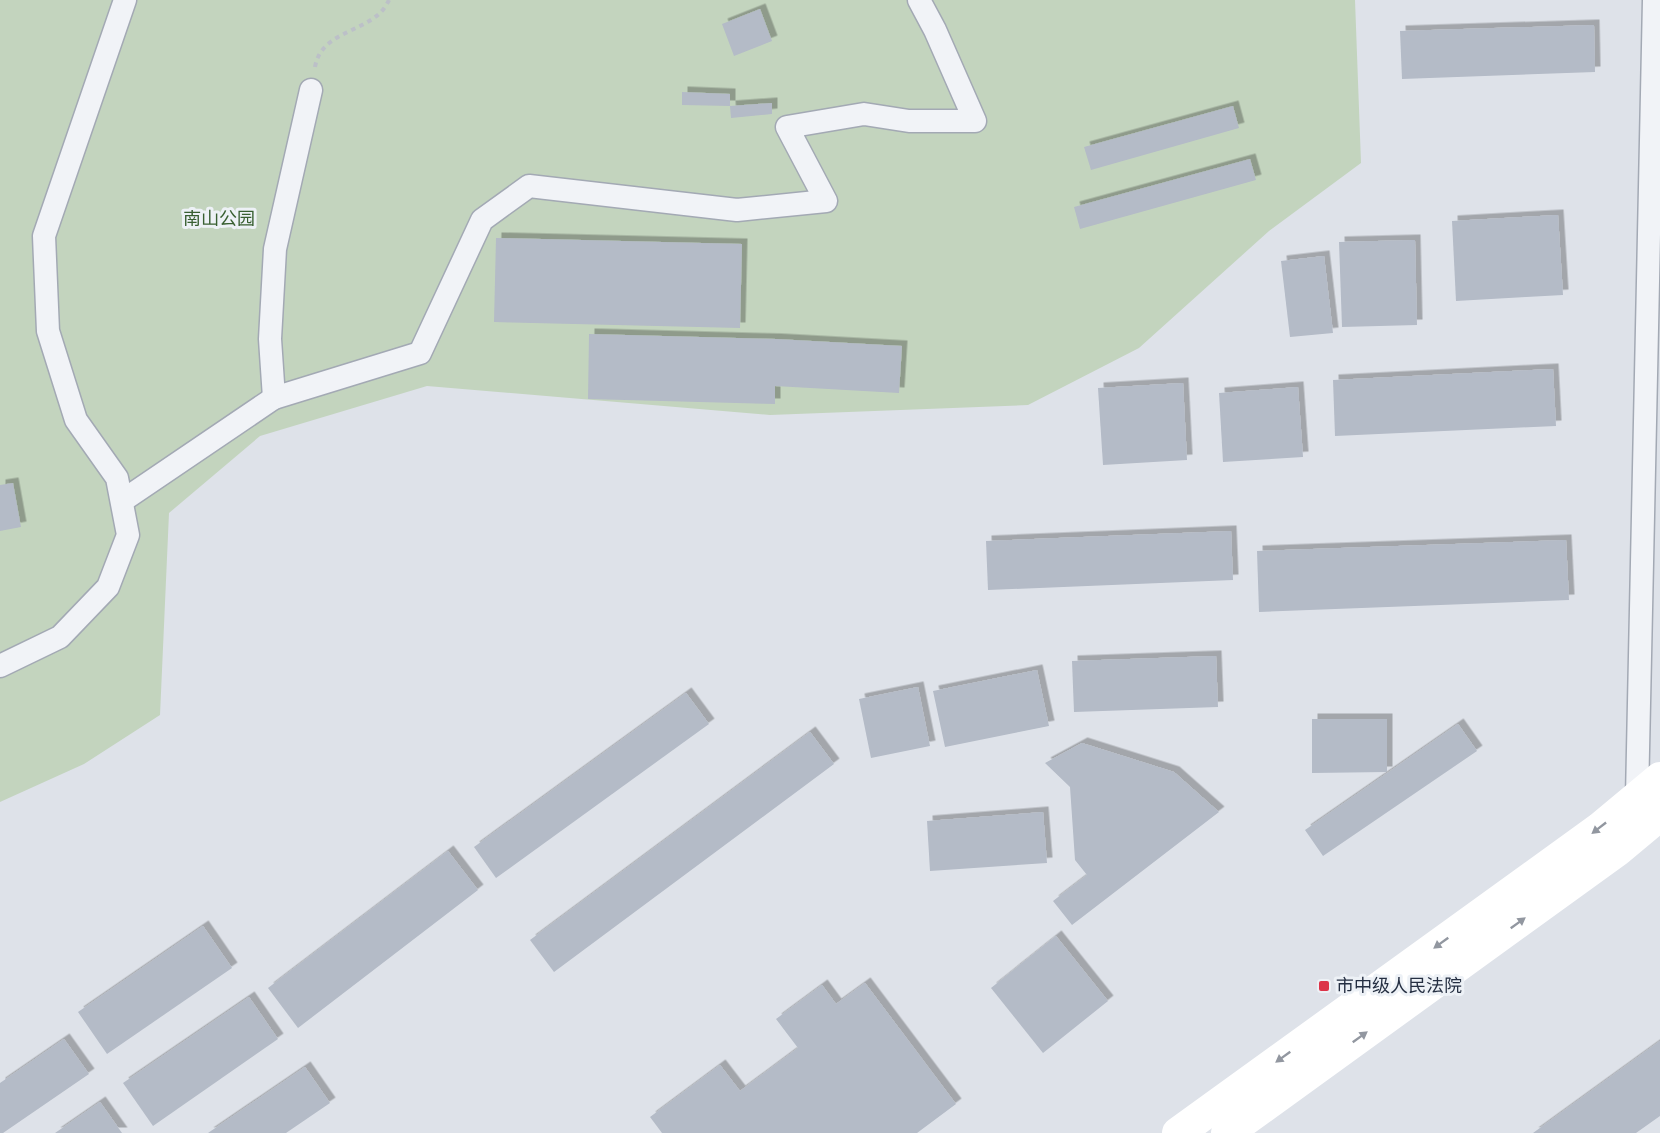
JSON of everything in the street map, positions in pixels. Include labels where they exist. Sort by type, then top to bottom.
[{"type":"main road","points":[[1178,1133],[1600,828],[1653,803]]},
{"type":"main road","points":[[1227,1133],[1618,850],[1653,803]]},
{"type":"street","points":[[0,666],[60,637],[108,587],[128,535],[117,478],[76,420],[48,331],[44,236],[124,0]]},
{"type":"street","points":[[122,501],[274,398],[420,353],[483,220],[529,186],[736,210],[826,201],[787,127],[864,114],[909,121],[975,121],[935,30],[919,0]]},
{"type":"street","points":[[1653,803],[1654,0]]},
{"type":"street","points":[[274,398],[270,339],[275,249],[310,90]]},
{"type":"path","points":[[310,90],[316,60],[327,43],[381,12],[389,0]]},
{"type":"green space","name":"南山公园","points":[[0,0],[1355,0],[1361,163],[1269,231],[1139,348],[1028,405],[770,415],[427,386],[260,436],[169,513],[160,715],[84,764],[0,802]]},
{"type":"building","points":[[760,9],[772,41],[734,56],[722,24]]},
{"type":"building","points":[[1594,25],[1595,72],[1402,79],[1400,31]]},
{"type":"building","points":[[682,92],[730,94],[730,106],[682,105]]},
{"type":"building","points":[[772,103],[772,114],[731,118],[730,106]]},
{"type":"building","points":[[1233,106],[1239,128],[1091,170],[1084,147]]},
{"type":"building","points":[[1250,159],[1256,180],[1080,229],[1074,207]]},
{"type":"building","points":[[1558,215],[1563,295],[1456,301],[1452,221]]},
{"type":"building","points":[[496,238],[742,244],[740,328],[494,322]]},
{"type":"building","points":[[1415,240],[1417,325],[1342,327],[1339,242]]},
{"type":"building","points":[[1324,256],[1333,333],[1290,337],[1281,261]]},
{"type":"building","points":[[589,334],[776,339],[902,346],[899,393],[775,386],[775,404],[588,399]]},
{"type":"building","points":[[1553,369],[1556,426],[1335,436],[1333,380]]},
{"type":"building","points":[[1183,383],[1187,460],[1103,465],[1098,388]]},
{"type":"building","points":[[1298,387],[1303,457],[1223,462],[1219,393]]},
{"type":"building","points":[[13,483],[21,527],[0,531],[0,485]]},
{"type":"building","points":[[1231,531],[1233,580],[988,590],[986,541]]},
{"type":"building","points":[[1566,540],[1569,600],[1259,612],[1257,551]]},
{"type":"building","points":[[1216,656],[1218,707],[1074,712],[1072,661]]},
{"type":"building","points":[[1037,670],[1049,726],[945,747],[933,691]]},
{"type":"building","points":[[918,687],[930,746],[871,758],[859,699]]},
{"type":"building","points":[[686,693],[709,724],[496,878],[474,847]]},
{"type":"building","points":[[1312,719],[1387,719],[1387,772],[1312,773]]},
{"type":"building","points":[[1458,724],[1477,751],[1323,856],[1305,830]]},
{"type":"building","points":[[810,732],[834,764],[554,972],[530,940]]},
{"type":"building","points":[[1082,743],[1174,772],[1219,812],[1072,925],[1053,901],[1087,875],[1075,860],[1070,787],[1045,763]]},
{"type":"building","points":[[1043,812],[1047,863],[930,871],[927,821]]},
{"type":"building","points":[[448,851],[478,890],[298,1028],[268,988]]},
{"type":"building","points":[[203,926],[232,968],[107,1054],[78,1012]]},
{"type":"building","points":[[1056,936],[1108,1001],[1043,1053],[991,988]]},
{"type":"building","points":[[865,983],[956,1104],[917,1133],[662,1133],[650,1117],[720,1065],[740,1091],[798,1048],[776,1019],[822,985],[836,1004]]},
{"type":"building","points":[[249,997],[278,1039],[153,1126],[123,1083]]},
{"type":"building","points":[[64,1039],[89,1074],[0,1133],[0,1083]]},
{"type":"building","points":[[1660,1041],[1660,1116],[1636,1133],[1533,1133]]},
{"type":"building","points":[[305,1067],[330,1103],[286,1133],[208,1133]]},
{"type":"building","points":[[100,1102],[122,1133],[55,1133]]},
{"type":"place","name":"市中级人民法院","points":[[1324,986]]}]
